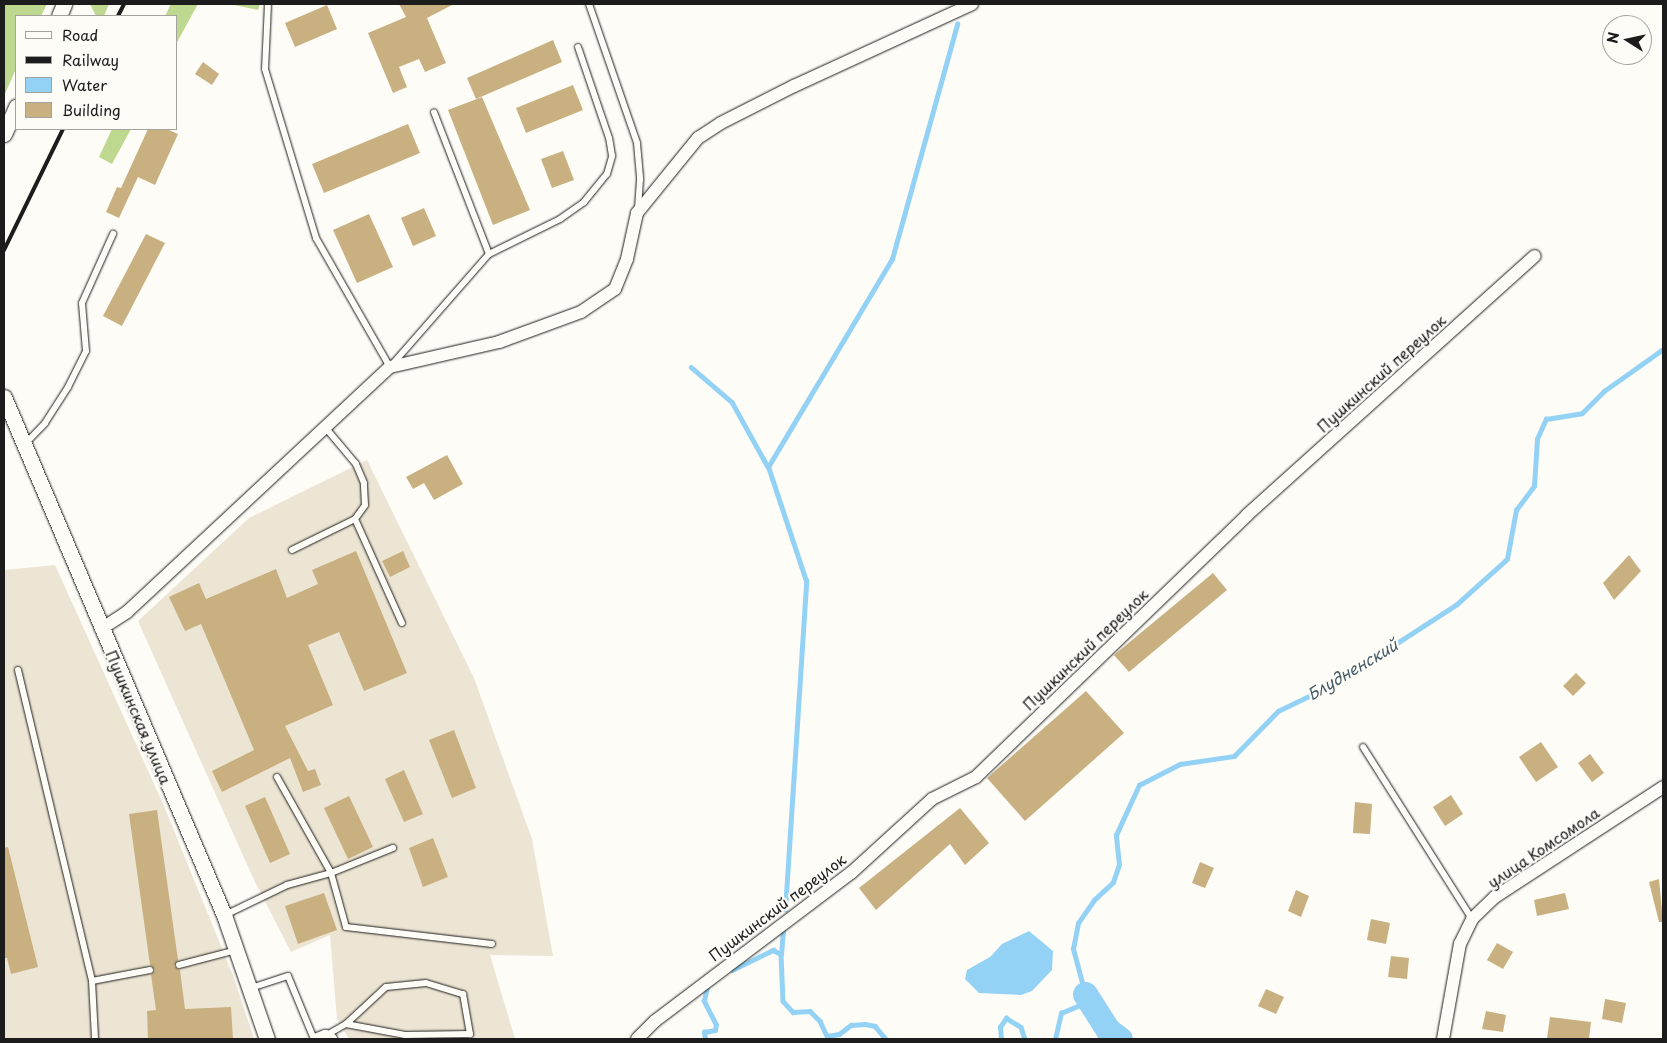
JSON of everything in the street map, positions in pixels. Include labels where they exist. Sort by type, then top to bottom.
[{"type":"street","points":[[101,629],[127,612],[390,366],[499,342],[581,312],[601,301],[615,289],[627,259],[637,214],[698,138],[721,123],[972,4]]},
{"type":"street","points":[[4,134],[15,109]]},
{"type":"street","name":"Пушкинский переулок","points":[[637,1039],[700,986],[851,873],[932,799],[976,778],[1247,515],[1535,256]]},
{"type":"street","name":"Пушкинская улица","points":[[4,396],[101,629],[224,915],[252,988],[267,1039]]},
{"type":"street","name":"улица Комсомола","points":[[1443,1039],[1460,944],[1472,919],[1495,897],[1663,787]]},
{"type":"lane","points":[[268,4],[265,69],[316,238],[390,366],[489,254],[560,219],[584,202],[607,174],[612,156],[609,138],[578,47]]},
{"type":"lane","points":[[589,4],[637,143],[640,180],[637,214]]},
{"type":"lane","points":[[434,112],[489,254]]},
{"type":"lane","points":[[24,445],[49,416],[86,350],[82,303],[114,234]]},
{"type":"lane","points":[[292,550],[355,519],[365,505],[364,483],[356,464],[324,426]]},
{"type":"lane","points":[[355,519],[402,623]]},
{"type":"lane","points":[[18,670],[92,981],[95,1039]]},
{"type":"lane","points":[[1363,747],[1472,919]]},
{"type":"lane","points":[[277,777],[331,873],[346,927],[492,944]]},
{"type":"lane","points":[[224,915],[287,885],[331,873],[393,848]]},
{"type":"lane","points":[[179,965],[237,949]]},
{"type":"lane","points":[[92,981],[150,970]]},
{"type":"lane","points":[[252,988],[288,976],[322,1038],[346,1024],[386,986],[426,983],[463,994],[470,1034],[405,1035],[346,1024]]},
{"type":"shaded area","points":[[367,460],[474,678],[532,839],[553,956],[490,955],[515,1039],[349,1039],[337,1019],[330,935],[291,952],[254,880],[138,621],[249,518]]},
{"type":"shaded area","points":[[55,565],[164,806],[234,978],[254,1039],[4,1039],[4,570]]},
{"type":"green space","points":[[4,4],[47,4],[42,15],[15,15],[15,71],[4,96]]},
{"type":"green space","points":[[90,4],[109,4],[104,15],[96,15]]},
{"type":"green space","points":[[171,4],[198,4],[178,40],[178,15],[166,15]]},
{"type":"green space","points":[[229,4],[260,4],[258,10]]},
{"type":"green space","points":[[112,130],[130,130],[112,164],[99,157]]},
{"type":"water","points":[[1029,931],[1053,951],[1052,970],[1032,991],[1021,995],[979,993],[965,979],[967,970],[990,957],[1002,944]]},
{"type":"building","points":[[399,4],[454,4],[427,18],[446,63],[425,72],[419,59],[399,67],[407,87],[393,93],[368,33],[406,17]]},
{"type":"building","points":[[327,5],[337,29],[295,47],[285,23]]},
{"type":"building","points":[[553,40],[562,62],[476,99],[467,78]]},
{"type":"building","points":[[203,62],[219,74],[212,85],[195,74]]},
{"type":"building","points":[[573,85],[583,110],[526,133],[516,108]]},
{"type":"building","points":[[482,97],[530,210],[493,225],[448,110]]},
{"type":"building","points":[[408,124],[420,153],[324,193],[312,164]]},
{"type":"building","points":[[148,130],[169,130],[178,134],[155,185],[138,177],[119,218],[106,212],[117,187],[121,188]]},
{"type":"building","points":[[563,151],[574,180],[552,188],[541,159]]},
{"type":"building","points":[[424,208],[436,236],[413,246],[401,218]]},
{"type":"building","points":[[369,214],[393,267],[357,283],[333,230]]},
{"type":"building","points":[[146,234],[165,243],[122,326],[103,316]]},
{"type":"building","points":[[447,455],[463,484],[434,500],[424,483],[413,489],[406,477]]},
{"type":"building","points":[[356,551],[407,673],[364,691],[339,632],[308,645],[333,705],[285,726],[308,771],[315,769],[321,785],[303,792],[290,758],[222,792],[212,771],[254,750],[201,624],[185,631],[169,597],[199,583],[206,599],[276,569],[287,598],[318,584],[312,570]]},
{"type":"building","points":[[403,551],[410,567],[390,577],[382,561]]},
{"type":"building","points":[[1629,555],[1641,571],[1614,600],[1603,583]]},
{"type":"building","points":[[1213,573],[1227,590],[1129,672],[1114,655]]},
{"type":"building","points":[[1576,673],[1586,683],[1573,696],[1563,686]]},
{"type":"building","points":[[1086,691],[1124,733],[1025,821],[987,778]]},
{"type":"building","points":[[454,730],[476,788],[452,798],[429,740]]},
{"type":"building","points":[[1541,742],[1558,767],[1536,782],[1519,757]]},
{"type":"building","points":[[1590,754],[1604,773],[1592,782],[1578,763]]},
{"type":"building","points":[[404,770],[423,814],[404,822],[385,779]]},
{"type":"building","points":[[1451,795],[1463,814],[1445,826],[1433,807]]},
{"type":"building","points":[[349,796],[373,847],[348,859],[324,808]]},
{"type":"building","points":[[265,797],[290,854],[270,863],[245,806]]},
{"type":"building","points":[[1355,802],[1372,804],[1370,834],[1353,833]]},
{"type":"building","points":[[960,808],[989,843],[965,865],[950,844],[876,910],[859,888]]},
{"type":"building","points":[[157,810],[178,960],[174,966],[180,970],[185,1009],[231,1007],[233,1039],[148,1039],[147,1011],[156,1010],[151,975],[155,970],[150,965],[129,814]]},
{"type":"building","points":[[433,838],[448,877],[423,887],[409,848]]},
{"type":"building","points":[[8,847],[38,967],[11,974],[7,958],[4,958],[4,848]]},
{"type":"building","points":[[1200,862],[1214,868],[1205,888],[1192,883]]},
{"type":"building","points":[[1659,879],[1663,922],[1659,922],[1649,882]]},
{"type":"building","points":[[1296,890],[1309,896],[1301,917],[1288,911]]},
{"type":"building","points":[[324,893],[337,930],[298,944],[285,906]]},
{"type":"building","points":[[1565,893],[1569,909],[1537,916],[1534,900]]},
{"type":"building","points":[[1371,919],[1390,923],[1386,944],[1367,940]]},
{"type":"building","points":[[1497,943],[1513,952],[1503,969],[1487,960]]},
{"type":"building","points":[[1391,956],[1409,958],[1407,979],[1388,977]]},
{"type":"building","points":[[1266,989],[1284,997],[1276,1014],[1258,1006]]},
{"type":"building","points":[[1605,999],[1626,1003],[1622,1023],[1602,1019]]},
{"type":"building","points":[[1486,1011],[1506,1015],[1503,1032],[1482,1029]]},
{"type":"building","points":[[1550,1017],[1591,1022],[1589,1039],[1547,1038]]},
{"type":"waterway","points":[[785,910],[806,581],[768,467],[892,259],[957,24]]},
{"type":"waterway","name":"Блудненский","points":[[1055,1039],[1061,1013],[1080,1005],[1085,994],[1073,949],[1078,923],[1094,900],[1113,882],[1119,865],[1116,835],[1139,785],[1180,764],[1234,756],[1278,711],[1334,684],[1457,604],[1507,559],[1516,510],[1534,486],[1537,439],[1546,419],[1582,413],[1604,391],[1663,349]]},
{"type":"waterway","points":[[691,367],[732,402],[768,467]]},
{"type":"waterway","points":[[781,954],[783,930]]},
{"type":"waterway","points":[[732,970],[773,950],[781,954],[783,1001],[793,1012],[810,1011],[820,1021],[827,1036],[839,1034],[851,1025],[865,1024],[875,1026],[886,1039]]},
{"type":"waterway","points":[[705,1039],[704,1032],[715,1030],[716,1025],[704,1001],[707,987]]},
{"type":"waterway","points":[[1085,994],[1108,1030],[1120,1039]]},
{"type":"waterway","points":[[1001,1039],[1000,1027],[1006,1018],[1021,1027],[1025,1039]]},
{"type":"railway","points":[[118,15],[124,4]]},
{"type":"railway","points":[[4,250],[63,130]]}]
